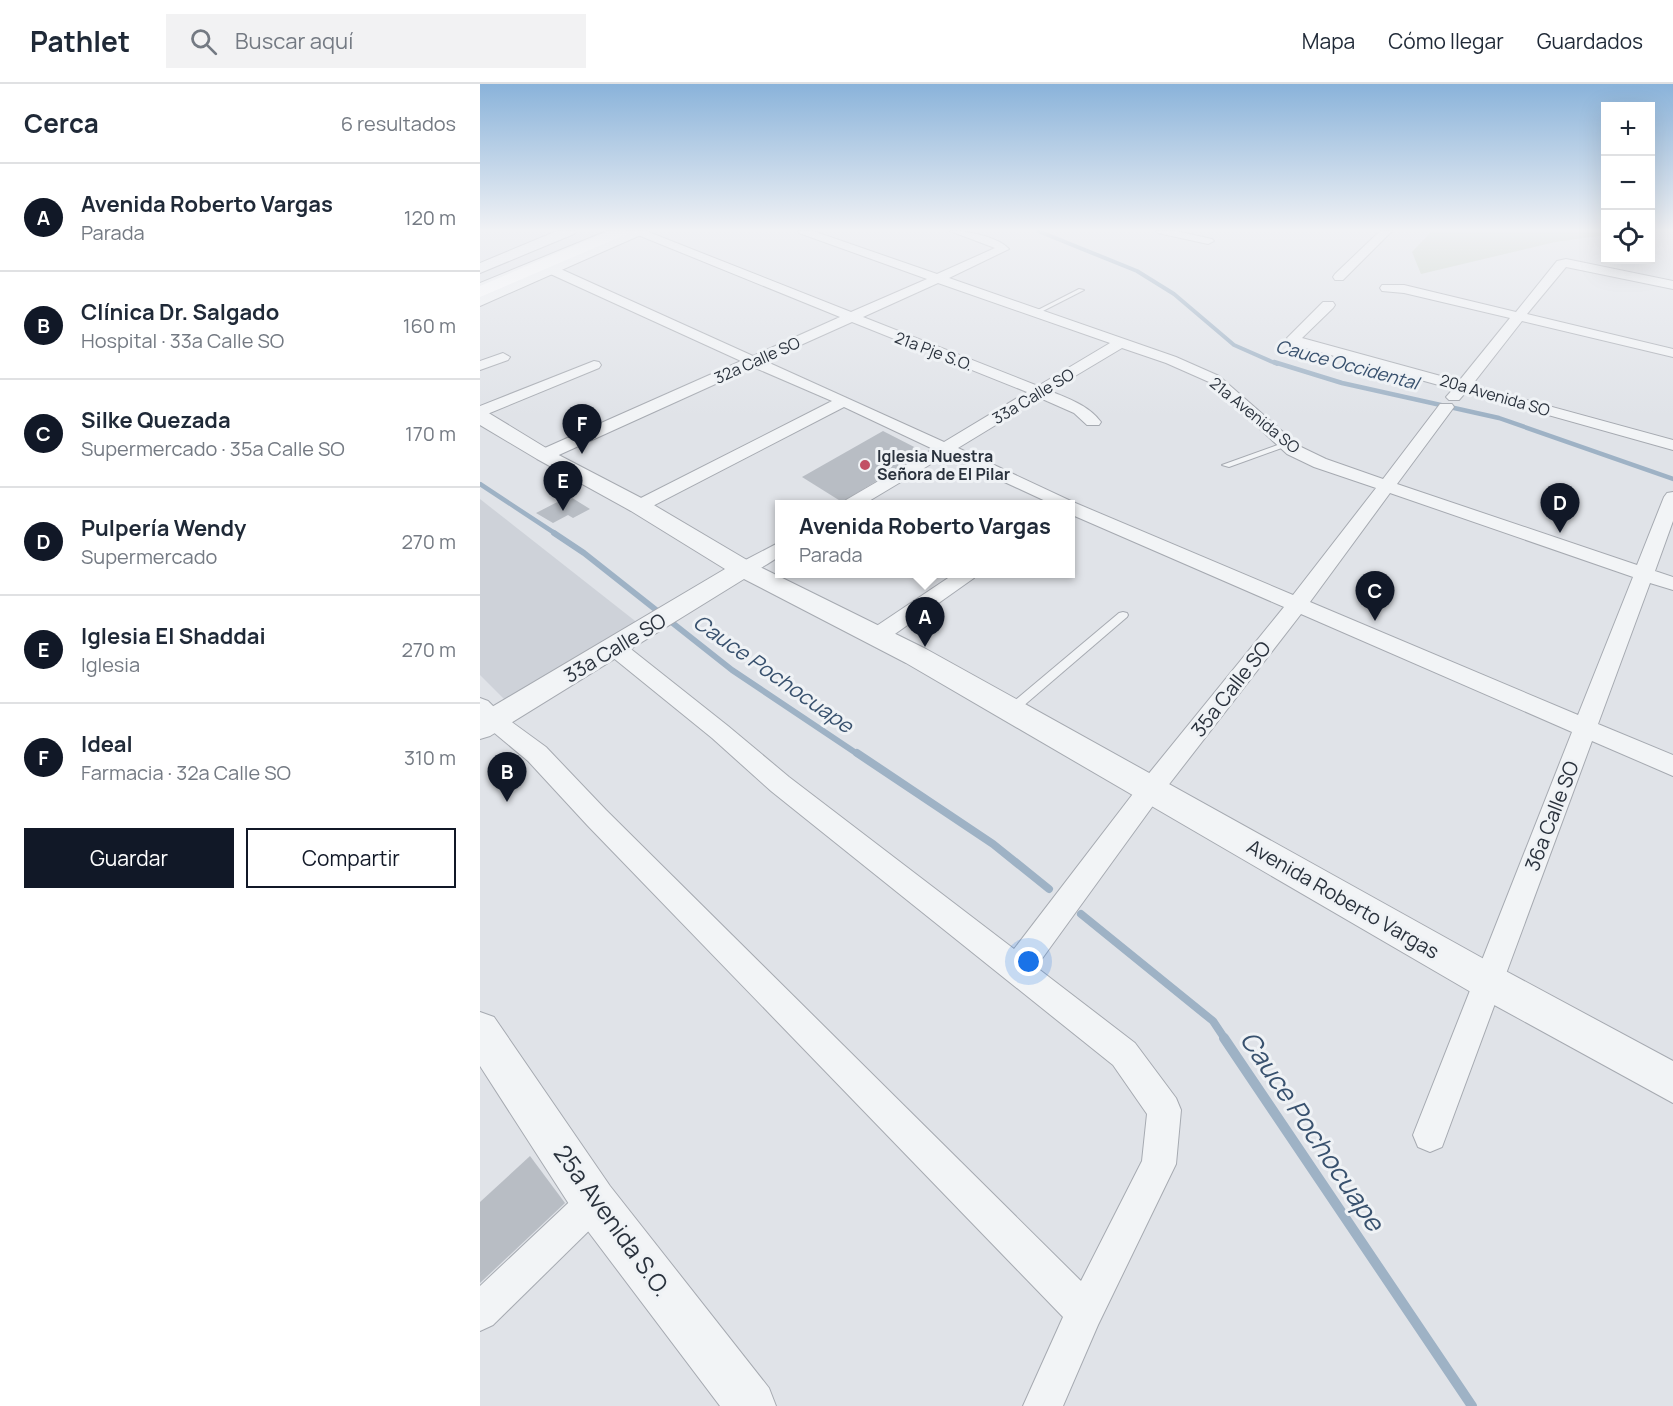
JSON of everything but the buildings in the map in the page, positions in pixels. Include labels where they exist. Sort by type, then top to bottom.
[{"type":"street","points":[[480,301],[497,293]]},
{"type":"street","points":[[607,293],[1056,500]]},
{"type":"street","name":"21a Pje S.O.","points":[[788,293],[1039,392],[1080,410],[1093,422]]},
{"type":"street","name":"32a Calle SO","points":[[544,455],[906,293]]},
{"type":"street","name":"21a Avenida SO","points":[[976,293],[1171,360],[1214,379],[1286,445],[1320,463],[1673,584]]},
{"type":"street","points":[[1419,293],[1673,353]]},
{"type":"street","points":[[1463,386],[1539,293]]},
{"type":"street","name":"20a Avenida SO","points":[[1328,305],[1294,338],[1296,340],[1673,445]]},
{"type":"street","name":"33a Calle SO","points":[[859,500],[1120,343]]},
{"type":"street","points":[[480,366],[502,357]]},
{"type":"street","points":[[480,414],[594,365]]},
{"type":"street","name":"35a Calle SO","points":[[1016,970],[1151,789],[1296,606],[1463,386]]},
{"type":"street","points":[[639,506],[844,401]]},
{"type":"street","name":"Avenida Roberto Vargas","points":[[480,414],[544,455],[639,506],[743,569],[877,636],[1011,710],[1489,982],[1673,1083]]},
{"type":"street","name":"36a Calle SO","points":[[1430,1135],[1673,497]]},
{"type":"street","points":[[1075,509],[1296,606],[1673,766]]},
{"type":"street","name":"33a Calle SO","points":[[484,719],[614,647],[775,551]]},
{"type":"street","points":[[877,636],[960,578]]},
{"type":"street","points":[[614,647],[789,792],[1125,1054],[1164,1110],[1159,1164],[1085,1312],[1043,1406]]},
{"type":"street","points":[[484,719],[537,754],[699,922],[1085,1312]]},
{"type":"street","name":"25a Avenida S.O.","points":[[485,1048],[594,1202],[744,1403]]},
{"type":"street","points":[[480,1312],[594,1202]]},
{"type":"lane","points":[[1035,313],[1076,293]]},
{"type":"lane","points":[[1226,465],[1286,445]]},
{"type":"lane","points":[[1011,710],[1123,615]]},
{"type":"shaded area","points":[[480,499],[639,624],[506,701],[480,675]]},
{"type":"waterway","name":"Cauce Occidental","points":[[1172,293],[1234,345],[1277,364]]},
{"type":"waterway","name":"Cauce Occidental","points":[[1274,362],[1342,383],[1499,418],[1673,479]]},
{"type":"waterway","name":"Cauce Pochocuape","points":[[480,484],[556,534]]},
{"type":"waterway","name":"Cauce Pochocuape","points":[[554,533],[584,553],[732,670],[859,755]]},
{"type":"waterway","name":"Cauce Pochocuape","points":[[857,753],[993,844],[1049,889]]},
{"type":"waterway","name":"Cauce Pochocuape","points":[[1081,914],[1213,1021],[1225,1039]]},
{"type":"waterway","name":"Cauce Pochocuape","points":[[1224,1038],[1472,1406]]},
{"type":"place","name":"Ideal","points":[[582,454]]},
{"type":"place","name":"Iglesia Nuestra Señora de El Pilar","points":[[865,465]]},
{"type":"place","name":"Iglesia El Shaddai","points":[[563,511]]},
{"type":"place","name":"Pulpería Wendy","points":[[1560,533]]},
{"type":"place","name":"Silke Quezada","points":[[1375,621]]},
{"type":"place","name":"Avenida Roberto Vargas","points":[[925,647]]},
{"type":"place","name":"Clínica Dr. Salgado","points":[[507,802]]}]
